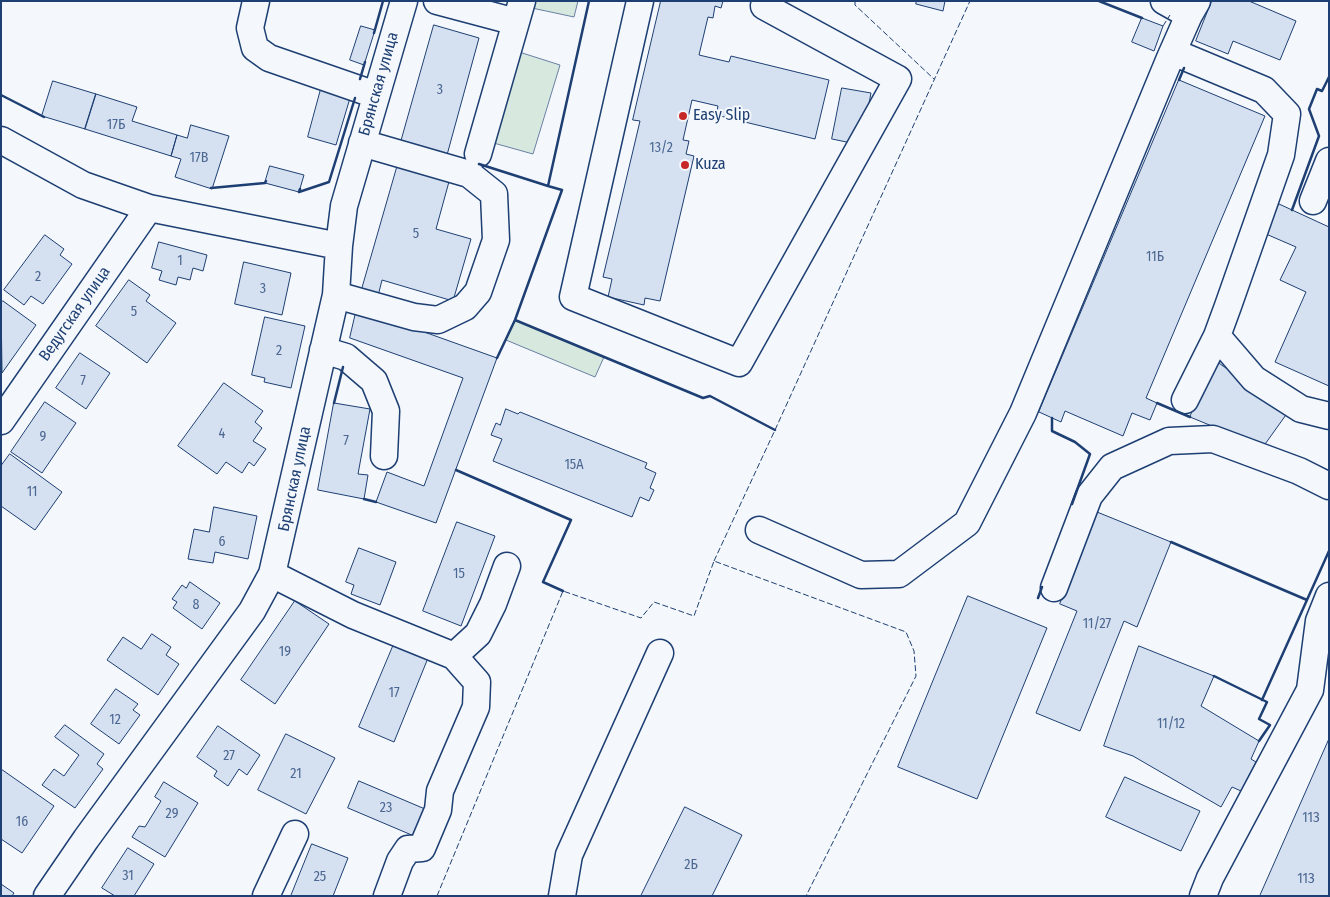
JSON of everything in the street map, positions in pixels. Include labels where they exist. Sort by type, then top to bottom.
[{"type":"street","points":[[256,1],[250,28],[256,48],[262,53],[269,58],[376,95]]},
{"type":"street","name":"Брянская улица","points":[[47,896],[86,839],[252,611],[272,574],[336,294],[344,206],[404,1]]},
{"type":"street","points":[[437,1],[519,12],[478,154]]},
{"type":"street","points":[[640,1],[572,297],[739,363],[898,79],[764,6],[765,1]]},
{"type":"street","points":[[759,530],[861,575],[899,574],[967,523],[1023,413],[1192,8],[1164,1]]},
{"type":"street","points":[[1173,52],[1264,90],[1287,114],[1281,155],[1216,336],[1185,400]]},
{"type":"street","points":[[1,140],[84,185],[149,208],[339,246]]},
{"type":"street","points":[[336,294],[414,317],[438,320],[465,307],[478,292],[496,240],[494,194],[469,174],[362,143]]},
{"type":"street","points":[[1313,201],[1329,161]]},
{"type":"street","name":"Ведугская улица","points":[[1,421],[149,208]]},
{"type":"street","points":[[1216,336],[1254,379],[1301,409],[1329,416]]},
{"type":"street","points":[[323,350],[346,357],[374,381],[386,411],[384,456]]},
{"type":"street","points":[[1054,588],[1089,496],[1112,466],[1169,441],[1213,439],[1299,472],[1329,486]]},
{"type":"street","points":[[454,656],[478,634],[493,604],[507,566]]},
{"type":"street","points":[[272,574],[353,615],[454,656],[477,682],[476,707],[440,791],[438,810],[422,848],[408,849],[400,861],[387,896]]},
{"type":"street","points":[[1203,896],[1210,878],[1310,690],[1319,621],[1329,596]]},
{"type":"street","points":[[562,896],[569,855],[660,653]]},
{"type":"street","points":[[266,896],[295,834]]},
{"type":"shaded area","points":[[534,1],[578,1],[574,17],[532,8]]},
{"type":"shaded area","points":[[516,51],[560,65],[533,154],[490,142]]},
{"type":"shaded area","points":[[515,320],[604,357],[595,377],[506,340]]},
{"type":"building","points":[[661,1],[723,1],[721,8],[715,6],[713,18],[708,17],[699,55],[729,62],[731,56],[829,80],[815,139],[716,115],[718,106],[692,100],[683,140],[689,141],[686,154],[694,156],[660,301],[645,298],[644,305],[608,297],[612,279],[603,277],[640,121],[633,120]]},
{"type":"building","points":[[917,1],[945,1],[943,11],[916,4]]},
{"type":"building","points":[[1212,1],[1249,1],[1296,21],[1280,60],[1233,41],[1228,54],[1196,41]]},
{"type":"building","points":[[1142,18],[1163,26],[1154,51],[1132,42]]},
{"type":"building","points":[[434,25],[479,38],[447,155],[401,142]]},
{"type":"building","points":[[361,26],[375,30],[364,65],[350,60]]},
{"type":"building","points":[[1179,80],[1265,116],[1146,398],[1157,403],[1150,420],[1132,413],[1123,436],[1065,411],[1061,422],[1039,412]]},
{"type":"building","points":[[53,81],[96,94],[85,129],[42,116]]},
{"type":"building","points":[[842,88],[871,93],[861,145],[832,139]]},
{"type":"building","points":[[321,89],[350,98],[336,145],[308,137]]},
{"type":"building","points":[[96,94],[137,107],[132,121],[177,135],[171,156],[85,129]]},
{"type":"building","points":[[191,125],[229,136],[212,189],[175,177],[181,159],[171,156],[177,135],[187,138]]},
{"type":"building","points":[[398,164],[450,178],[436,229],[471,239],[453,301],[382,280],[377,300],[360,296]]},
{"type":"building","points":[[270,166],[304,175],[299,192],[265,183]]},
{"type":"building","points":[[1279,204],[1329,227],[1329,386],[1275,362],[1306,292],[1280,280],[1296,247],[1266,234]]},
{"type":"building","points":[[45,235],[64,249],[60,255],[72,264],[43,304],[31,296],[24,305],[4,290]]},
{"type":"building","points":[[159,242],[207,255],[203,271],[193,268],[190,280],[178,277],[176,285],[159,280],[162,271],[152,268]]},
{"type":"building","points":[[244,262],[291,273],[282,315],[235,304]]},
{"type":"building","points":[[129,280],[150,295],[146,301],[176,323],[147,363],[96,326]]},
{"type":"building","points":[[3,301],[36,325],[2,373],[1,303]]},
{"type":"building","points":[[357,308],[497,358],[436,523],[376,502],[387,472],[424,486],[463,378],[350,338]]},
{"type":"building","points":[[265,317],[305,326],[291,388],[264,382],[265,378],[252,375]]},
{"type":"building","points":[[80,353],[110,373],[86,409],[56,388]]},
{"type":"building","points":[[1216,361],[1288,412],[1263,447],[1190,417]]},
{"type":"building","points":[[224,383],[263,411],[255,422],[262,428],[253,441],[266,449],[254,466],[249,462],[242,473],[226,462],[217,474],[178,446]]},
{"type":"building","points":[[45,402],[76,423],[42,473],[11,452]]},
{"type":"building","points":[[334,403],[370,409],[358,474],[368,475],[364,499],[318,490]]},
{"type":"building","points":[[506,409],[518,414],[520,412],[647,463],[645,468],[656,473],[650,488],[654,490],[649,501],[640,497],[632,517],[493,461],[502,439],[491,435],[496,423],[500,425]]},
{"type":"building","points":[[10,454],[62,492],[35,530],[1,506],[1,466]]},
{"type":"building","points":[[214,507],[257,516],[248,559],[215,552],[213,563],[188,559],[194,529],[209,532]]},
{"type":"building","points":[[1097,512],[1171,542],[1137,627],[1124,621],[1080,731],[1036,713],[1077,611],[1060,604]]},
{"type":"building","points":[[457,522],[495,536],[461,626],[423,611]]},
{"type":"building","points":[[359,548],[396,562],[380,605],[351,594],[354,585],[346,582]]},
{"type":"building","points":[[190,582],[220,603],[202,629],[173,608],[177,602],[172,599],[182,585],[186,588]]},
{"type":"building","points":[[968,596],[1047,628],[977,799],[898,767]]},
{"type":"building","points":[[295,601],[329,624],[275,704],[241,680]]},
{"type":"building","points":[[152,634],[171,647],[166,655],[179,664],[158,695],[107,660],[123,637],[141,649]]},
{"type":"building","points":[[394,644],[428,658],[394,742],[359,727]]},
{"type":"building","points":[[1139,646],[1214,676],[1201,706],[1259,741],[1251,759],[1256,762],[1241,791],[1232,787],[1221,807],[1133,756],[1104,746]]},
{"type":"building","points":[[116,689],[138,704],[133,710],[140,715],[119,744],[91,724]]},
{"type":"building","points":[[65,725],[104,754],[97,764],[103,769],[75,808],[42,785],[54,769],[64,776],[79,755],[55,737]]},
{"type":"building","points":[[218,726],[260,755],[247,775],[239,769],[228,786],[214,776],[217,771],[197,757]]},
{"type":"building","points":[[286,734],[335,758],[306,814],[258,790]]},
{"type":"building","points":[[1329,739],[1329,896],[1260,896]]},
{"type":"building","points":[[1,769],[54,806],[22,853],[1,839]]},
{"type":"building","points":[[1125,777],[1200,811],[1181,851],[1106,817]]},
{"type":"building","points":[[359,781],[425,809],[414,836],[348,808]]},
{"type":"building","points":[[164,782],[198,803],[165,857],[132,837],[139,826],[145,827],[161,801],[155,797]]},
{"type":"building","points":[[685,807],[742,835],[712,896],[641,896]]},
{"type":"building","points":[[312,844],[348,858],[333,896],[291,896]]},
{"type":"building","points":[[128,848],[154,864],[134,896],[115,896],[102,888]]},
{"type":"building","points":[[1,884],[14,893],[12,896],[1,896]]},
{"type":"fence","points":[[855,1],[855,5],[934,79]]},
{"type":"fence","points":[[714,561],[970,1]]},
{"type":"fence","points":[[1163,26],[1170,15]]},
{"type":"fence","points":[[437,896],[563,591],[641,618],[654,602],[694,616],[714,561],[906,632],[914,651],[916,676],[806,896]]},
{"type":"wall","points":[[374,33],[383,1]]},
{"type":"wall","points":[[497,358],[515,320],[562,190],[548,186],[589,1]]},
{"type":"wall","points":[[1099,1],[1142,18]]},
{"type":"wall","points":[[360,79],[365,62]]},
{"type":"wall","points":[[1179,80],[1184,68]]},
{"type":"wall","points":[[1292,210],[1319,136],[1309,109],[1317,89],[1322,91],[1329,77]]},
{"type":"wall","points":[[1,95],[44,117]]},
{"type":"wall","points":[[300,189],[299,192],[329,182],[355,98]]},
{"type":"wall","points":[[479,164],[548,186]]},
{"type":"wall","points":[[211,188],[265,183],[266,181]]},
{"type":"wall","points":[[515,320],[703,398],[710,396],[775,430]]},
{"type":"wall","points":[[334,403],[343,367]]},
{"type":"wall","points":[[1157,403],[1190,417]]},
{"type":"wall","points":[[1052,418],[1052,431],[1075,442],[1090,454],[1072,504]]},
{"type":"wall","points":[[456,470],[571,520],[543,582],[563,591]]},
{"type":"wall","points":[[364,499],[376,502]]},
{"type":"wall","points":[[1171,542],[1307,600]]},
{"type":"wall","points":[[1262,700],[1329,551]]},
{"type":"wall","points":[[1038,598],[1042,587]]},
{"type":"wall","points":[[1214,676],[1267,702],[1259,719],[1270,725],[1259,741]]},
{"type":"place","name":"Easy Slip","points":[[683,116]]},
{"type":"place","name":"Kuza","points":[[685,165]]}]
